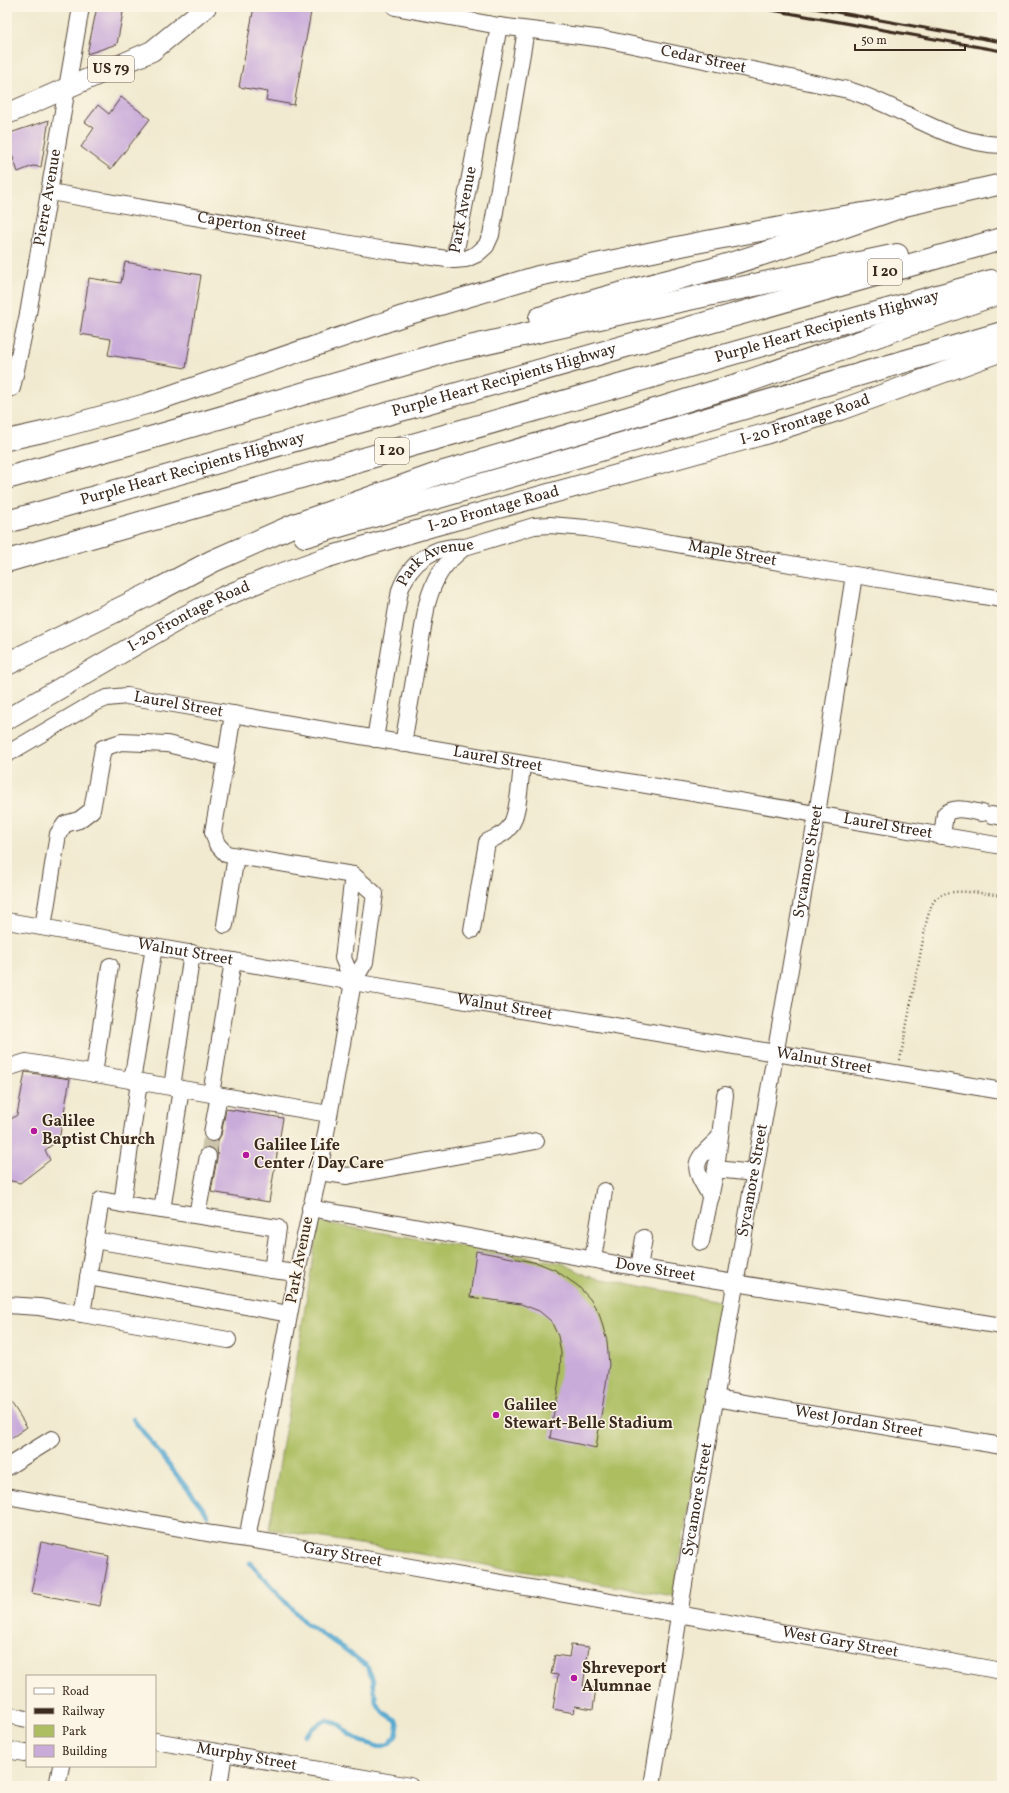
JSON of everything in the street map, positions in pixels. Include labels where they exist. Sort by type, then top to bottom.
[{"type":"highway","points":[[447,352],[556,313],[635,288],[712,269],[788,246],[900,207]]},
{"type":"highway","points":[[7,478],[447,352],[613,314],[1002,233]]},
{"type":"highway","name":"Purple Heart Recipients Highway","points":[[7,522],[1002,239]]},
{"type":"highway","name":"Purple Heart Recipients Highway","points":[[7,561],[776,341],[1002,278]]},
{"type":"highway","points":[[7,664],[152,593],[213,561],[297,524],[437,474],[743,383],[1002,292]]},
{"type":"highway","points":[[152,593],[263,550],[321,531],[767,401],[868,374],[1002,333]]},
{"type":"main road","name":"US 79","points":[[7,114],[152,51],[206,7]]},
{"type":"main road","points":[[7,440],[47,431],[146,404],[403,316],[538,276],[696,242],[900,207],[1002,184]]},
{"type":"main road","name":"I-20 Frontage Road","points":[[7,719],[185,616],[266,579],[325,558],[423,529],[765,434],[840,410],[1002,351]]},
{"type":"street","name":"Pierre Avenue","points":[[10,387],[28,314],[81,7]]},
{"type":"street","name":"Cedar Street","points":[[394,7],[499,26],[604,39],[848,90],[875,99],[941,131],[971,141],[1002,145]]},
{"type":"street","name":"Park Avenue","points":[[499,26],[454,260],[466,259],[477,254],[486,246],[491,235],[526,30]]},
{"type":"street","name":"Caperton Street","points":[[50,192],[391,251],[454,260]]},
{"type":"street","name":"Maple Street","points":[[465,547],[534,526],[550,525],[586,528],[854,575],[1002,599]]},
{"type":"street","name":"Park Avenue","points":[[375,739],[400,590],[404,580],[417,563],[434,552],[454,547],[465,547]]},
{"type":"street","name":"Park Avenue","points":[[403,744],[427,604],[432,587],[440,571],[451,558],[465,547]]},
{"type":"street","name":"Sycamore Street","points":[[652,1786],[715,1398],[817,814],[854,575]]},
{"type":"street","name":"Laurel Street","points":[[7,754],[92,704],[107,698],[128,696],[1002,846]]},
{"type":"street","points":[[233,714],[213,832],[217,844],[226,854],[353,876],[343,958],[353,982]]},
{"type":"street","points":[[43,927],[58,834],[65,824],[79,820],[92,810],[103,748],[121,742],[167,744],[226,758]]},
{"type":"street","points":[[472,930],[487,842],[509,828],[514,816],[522,764]]},
{"type":"street","points":[[942,836],[945,814],[950,810],[956,808],[992,815]]},
{"type":"street","points":[[225,925],[236,856]]},
{"type":"street","name":"Park Avenue","points":[[247,1539],[289,1314],[310,1208],[319,1172],[353,982],[365,962],[375,894],[353,876]]},
{"type":"street","name":"Walnut Street","points":[[7,921],[353,982],[1002,1091]]},
{"type":"street","points":[[122,1204],[136,1081],[154,947]]},
{"type":"street","points":[[162,1210],[192,953]]},
{"type":"street","points":[[212,1133],[215,1094],[233,961]]},
{"type":"street","points":[[94,1074],[110,966]]},
{"type":"street","points":[[7,1068],[26,1062],[329,1114]]},
{"type":"street","points":[[701,1242],[716,1169],[725,1095]]},
{"type":"street","points":[[711,1197],[699,1179],[697,1166],[701,1155],[719,1138]]},
{"type":"street","points":[[319,1172],[347,1176],[536,1141]]},
{"type":"street","points":[[197,1215],[208,1156]]},
{"type":"street","points":[[716,1169],[754,1173]]},
{"type":"street","points":[[593,1259],[604,1191]]},
{"type":"street","points":[[82,1314],[101,1200],[278,1228],[272,1270]]},
{"type":"street","name":"Dove Street","points":[[310,1208],[639,1268],[736,1282],[1002,1326]]},
{"type":"street","points":[[639,1268],[644,1238]]},
{"type":"street","points":[[94,1240],[297,1274]]},
{"type":"street","points":[[88,1277],[289,1314]]},
{"type":"street","points":[[7,1305],[39,1307],[228,1340]]},
{"type":"street","name":"West Jordan Street","points":[[715,1398],[1002,1446]]},
{"type":"street","points":[[7,1467],[52,1439]]},
{"type":"street","name":"Gary Street","points":[[7,1496],[679,1615]]},
{"type":"street","name":"West Gary Street","points":[[679,1615],[1002,1671]]},
{"type":"street","points":[[7,1715],[26,1719]]},
{"type":"street","name":"Murphy Street","points":[[156,1741],[410,1786]]},
{"type":"street","points":[[7,1750],[24,1754],[26,1753]]},
{"type":"street","points":[[219,1786],[224,1753]]},
{"type":"street","points":[[57,1786],[61,1767]]},
{"type":"path","points":[[900,1060],[926,927],[932,905],[938,896],[948,892],[1002,896]]},
{"type":"green space","name":"Galilee Stewart-Belle Stadium","points":[[319,1222],[562,1263],[588,1276],[724,1302],[673,1596],[269,1529]]},
{"type":"building","points":[[97,7],[124,7],[117,44],[87,54]]},
{"type":"building","points":[[254,7],[283,7],[311,12],[294,105],[266,100],[268,92],[239,87]]},
{"type":"building","points":[[121,97],[150,119],[111,169],[81,147],[94,128],[85,122],[98,105],[109,114]]},
{"type":"building","points":[[49,120],[41,167],[33,166],[18,172],[7,141],[7,134]]},
{"type":"building","points":[[125,262],[201,275],[186,368],[108,355],[111,339],[80,334],[89,278],[121,283]]},
{"type":"building","name":"Galilee Baptist Church","points":[[25,1072],[70,1079],[59,1140],[45,1150],[50,1160],[20,1183],[7,1180],[7,1122],[17,1115]]},
{"type":"building","name":"Galilee Life Center / Day Care","points":[[226,1109],[283,1118],[269,1202],[211,1192],[217,1158],[218,1140],[221,1135]]},
{"type":"building","points":[[476,1251],[538,1263],[555,1270],[578,1286],[590,1299],[599,1313],[607,1341],[609,1365],[596,1448],[550,1438],[560,1373],[561,1353],[558,1336],[551,1321],[539,1311],[521,1304],[470,1297]]},
{"type":"building","points":[[7,1396],[27,1427],[7,1441]]},
{"type":"building","points":[[41,1542],[109,1556],[100,1606],[31,1593]]},
{"type":"building","name":"Shreveport Alumnae","points":[[571,1645],[589,1647],[583,1686],[596,1688],[593,1709],[575,1706],[574,1713],[553,1709],[558,1675],[551,1674],[555,1655],[569,1657]]},
{"type":"waterway","points":[[133,1419],[208,1515]]},
{"type":"waterway","points":[[250,1563],[305,1623],[367,1666],[373,1680],[376,1702],[383,1712],[396,1720],[398,1727],[396,1736],[389,1744],[379,1747],[361,1741],[350,1735],[341,1725],[327,1720],[314,1727],[305,1736]]},
{"type":"tunnel","points":[[208,1156],[212,1133]]},
{"type":"railway","points":[[755,7],[1002,51]]},
{"type":"railway","points":[[808,7],[1002,42]]},
{"type":"place","name":"Galilee Baptist Church","points":[[34,1131]]},
{"type":"place","name":"Galilee Life Center / Day Care","points":[[246,1155]]},
{"type":"place","name":"Galilee Stewart-Belle Stadium","points":[[496,1415]]},
{"type":"place","name":"Shreveport Alumnae","points":[[574,1678]]}]
